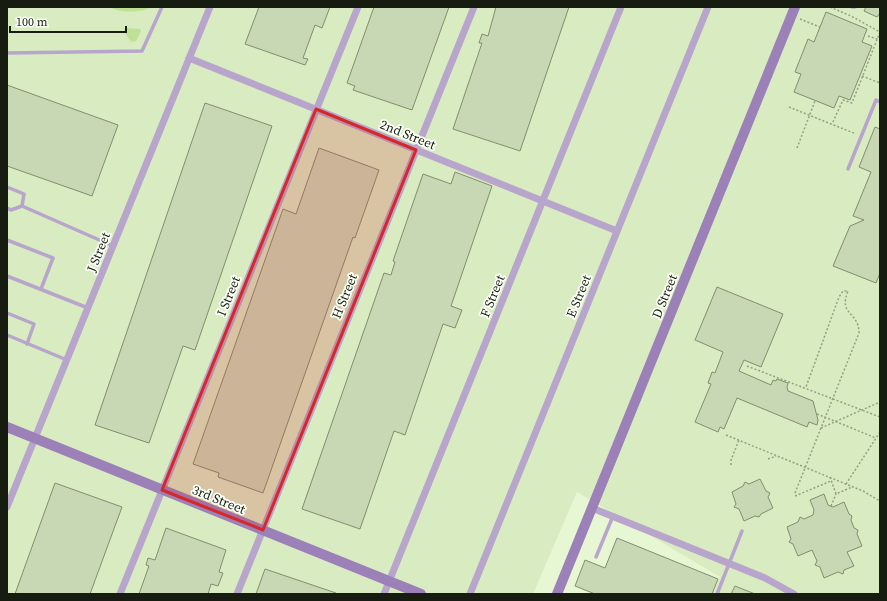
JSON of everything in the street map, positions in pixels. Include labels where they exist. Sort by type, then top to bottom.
[{"type":"street","name":"J Street","points":[[7,507],[210,7]]},
{"type":"street","name":"I Street","points":[[120,594],[358,7]]},
{"type":"street","name":"H Street","points":[[237,594],[474,7]]},
{"type":"street","name":"F Street","points":[[384,594],[621,7]]},
{"type":"street","name":"E Street","points":[[470,594],[708,7]]},
{"type":"street","name":"D Street","points":[[557,594],[793,11]]},
{"type":"street","name":"2nd Street","points":[[189,58],[617,232]]},
{"type":"street","name":"3rd Street","points":[[7,427],[421,594]]},
{"type":"street","points":[[592,508],[766,578],[794,594]]},
{"type":"lane","points":[[7,53],[142,51],[162,7]]},
{"type":"lane","points":[[848,169],[876,100],[880,102]]},
{"type":"lane","points":[[7,187],[24,194],[22,206]]},
{"type":"lane","points":[[7,208],[11,210],[22,206],[113,246]]},
{"type":"lane","points":[[7,240],[53,258],[41,289]]},
{"type":"lane","points":[[7,276],[88,308]]},
{"type":"lane","points":[[7,313],[34,324],[27,344]]},
{"type":"lane","points":[[7,335],[67,360]]},
{"type":"lane","points":[[596,557],[613,516]]},
{"type":"lane","points":[[718,594],[742,531]]},
{"type":"path","points":[[830,7],[851,16],[880,32],[852,103],[843,100],[832,124]]},
{"type":"path","points":[[793,11],[820,27]]},
{"type":"path","points":[[868,36],[880,40]]},
{"type":"path","points":[[862,76],[880,83]]},
{"type":"path","points":[[796,148],[815,101]]},
{"type":"path","points":[[789,107],[862,136]]},
{"type":"path","points":[[806,388],[839,297],[843,291],[848,291],[844,301],[847,309],[856,319],[859,333],[804,467],[795,494],[831,481]]},
{"type":"path","points":[[747,366],[880,417]]},
{"type":"path","points":[[821,428],[880,402]]},
{"type":"path","points":[[816,414],[876,438]]},
{"type":"path","points":[[846,484],[880,432]]},
{"type":"path","points":[[726,435],[846,484],[880,501]]},
{"type":"path","points":[[731,464],[730,460],[739,440]]},
{"type":"path","points":[[768,459],[777,456]]},
{"type":"path","points":[[830,478],[836,494],[831,506]]},
{"type":"path","points":[[836,494],[852,487]]},
{"type":"highlighted area","points":[[316,109],[416,150],[263,530],[162,490]]},
{"type":"shaded area","points":[[7,7],[880,7],[880,594],[712,594],[720,577],[577,492],[533,594],[7,594]]},
{"type":"green space","points":[[110,7],[151,7],[130,12]]},
{"type":"green space","points":[[125,28],[140,29],[141,31],[136,41],[131,42],[124,31]]},
{"type":"building","points":[[259,7],[330,7],[322,28],[315,25],[303,58],[308,59],[305,65],[245,44]]},
{"type":"building","points":[[374,7],[449,7],[412,110],[353,90],[355,86],[347,83]]},
{"type":"building","points":[[496,7],[569,7],[520,151],[453,129],[482,43],[479,43],[482,34],[488,36]]},
{"type":"building","points":[[866,7],[880,7],[880,13],[877,17],[864,11]]},
{"type":"building","points":[[826,12],[867,29],[862,42],[872,46],[850,100],[839,96],[834,108],[794,92],[801,74],[795,72],[808,39],[814,42]]},
{"type":"building","points":[[7,85],[118,125],[92,196],[7,166]]},
{"type":"building","points":[[205,103],[272,126],[195,350],[183,346],[149,443],[95,425]]},
{"type":"building","points":[[875,127],[880,129],[880,273],[876,283],[833,266],[850,226],[864,220],[853,216],[871,172],[859,167]]},
{"type":"building","points":[[319,148],[379,170],[355,238],[353,237],[263,493],[218,477],[219,473],[193,464],[283,209],[296,214]]},
{"type":"building","points":[[455,172],[492,186],[451,306],[462,310],[455,328],[443,324],[405,435],[394,431],[360,529],[302,509],[384,273],[391,275],[395,262],[393,261],[423,174],[451,184]]},
{"type":"building","points":[[717,287],[783,314],[761,367],[744,360],[739,371],[771,385],[773,380],[776,381],[777,379],[788,383],[788,391],[813,401],[818,420],[817,425],[809,422],[807,427],[737,398],[724,429],[720,427],[718,432],[695,422],[711,384],[708,383],[712,372],[715,373],[723,352],[695,340]]},
{"type":"building","points":[[760,479],[766,491],[770,493],[768,497],[773,508],[761,514],[759,517],[755,516],[744,521],[739,509],[734,507],[736,504],[732,492],[743,486],[745,482],[749,484]]},
{"type":"building","points":[[55,483],[122,507],[90,594],[15,594]]},
{"type":"building","points":[[824,494],[828,505],[833,507],[844,502],[849,514],[852,516],[851,520],[854,528],[858,530],[857,534],[862,546],[847,552],[854,566],[844,570],[843,574],[838,572],[824,578],[820,567],[815,565],[817,561],[812,550],[798,556],[793,544],[789,542],[791,539],[787,527],[798,522],[800,517],[804,519],[813,515],[814,510],[810,500]]},
{"type":"building","points":[[166,528],[226,550],[219,572],[223,573],[218,586],[211,584],[208,594],[139,594],[149,566],[146,565],[148,558],[155,560]]},
{"type":"building","points":[[617,538],[718,579],[712,594],[595,594],[575,586],[585,560],[605,568]]},
{"type":"building","points":[[265,569],[336,593],[336,594],[256,594]]},
{"type":"building","points":[[735,586],[755,594],[731,594]]}]
